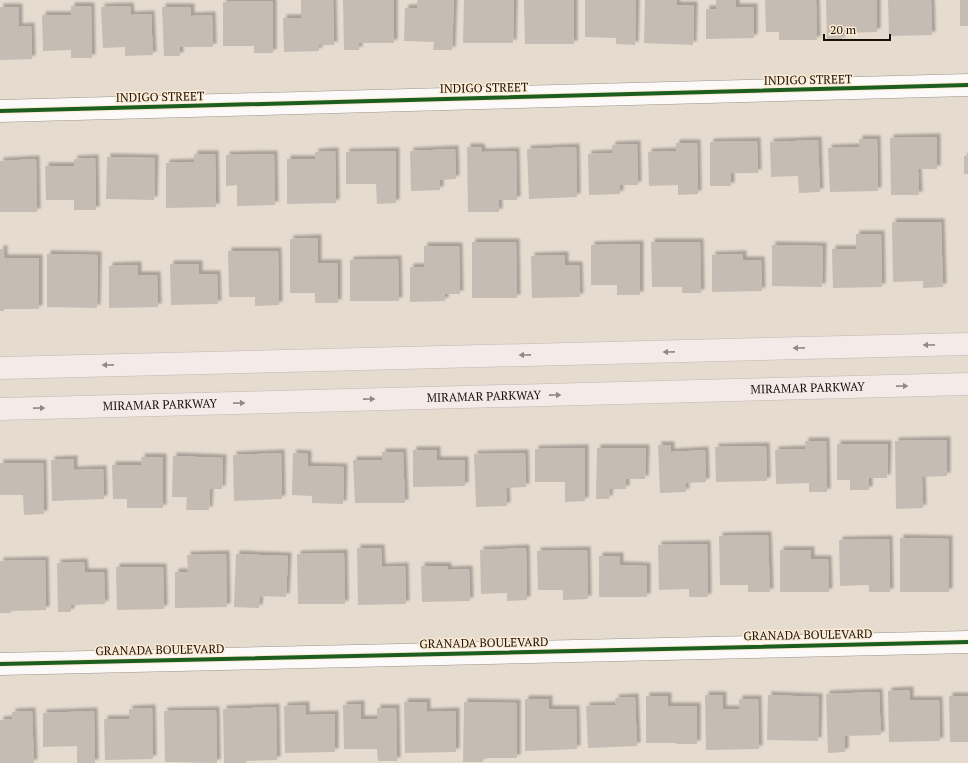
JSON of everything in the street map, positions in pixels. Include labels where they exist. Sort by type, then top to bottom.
[{"type":"main road","points":[[0,368],[968,344]]},
{"type":"main road","name":"MIRAMAR PARKWAY","points":[[0,409],[968,384]]},
{"type":"street","name":"INDIGO STREET","points":[[0,111],[968,85]]},
{"type":"street","name":"GRANADA BOULEVARD","points":[[0,664],[968,642]]},
{"type":"building","points":[[301,0],[333,0],[334,45],[319,45],[319,51],[284,52],[283,18],[301,18]]},
{"type":"building","points":[[343,0],[394,0],[394,43],[359,43],[359,50],[344,50]]},
{"type":"building","points":[[417,0],[454,0],[452,50],[433,50],[434,42],[404,41],[405,8],[417,8]]},
{"type":"building","points":[[464,0],[514,0],[513,43],[463,43]]},
{"type":"building","points":[[524,0],[574,0],[574,44],[525,44]]},
{"type":"building","points":[[585,0],[636,0],[635,45],[616,44],[616,38],[585,37]]},
{"type":"building","points":[[645,0],[677,0],[676,5],[694,5],[693,45],[644,43]]},
{"type":"building","points":[[716,0],[736,0],[736,7],[754,7],[754,38],[706,39],[706,9],[716,9]]},
{"type":"building","points":[[765,0],[816,0],[817,40],[779,40],[779,32],[766,32]]},
{"type":"building","points":[[826,0],[877,0],[877,32],[842,33],[842,40],[827,40]]},
{"type":"building","points":[[888,0],[931,0],[932,35],[889,36]]},
{"type":"building","points":[[960,0],[968,0],[968,26],[960,26]]},
{"type":"building","points":[[273,1],[273,53],[254,53],[254,46],[223,46],[223,2]]},
{"type":"building","points":[[71,6],[91,6],[92,58],[71,58],[71,50],[43,51],[42,15],[71,15]]},
{"type":"building","points":[[130,6],[131,15],[151,14],[153,55],[125,56],[125,47],[103,48],[101,7]]},
{"type":"building","points":[[0,7],[19,7],[19,27],[31,26],[32,59],[0,60]]},
{"type":"building","points":[[162,7],[191,7],[191,16],[212,15],[213,47],[180,47],[180,56],[164,56]]},
{"type":"building","points":[[937,137],[937,169],[918,169],[919,195],[891,195],[890,138]]},
{"type":"building","points":[[859,139],[877,139],[878,191],[830,192],[828,148],[859,147]]},
{"type":"building","points":[[818,140],[820,192],[799,193],[798,176],[771,177],[770,142]]},
{"type":"building","points":[[757,141],[758,173],[731,173],[731,186],[710,186],[710,142]]},
{"type":"building","points":[[676,143],[697,143],[698,194],[678,195],[678,185],[649,186],[648,152],[676,151]]},
{"type":"building","points":[[637,144],[638,185],[620,185],[620,194],[589,195],[588,154],[612,153],[612,145]]},
{"type":"building","points":[[467,147],[481,147],[482,152],[516,151],[517,200],[499,200],[499,212],[468,212]]},
{"type":"building","points":[[576,147],[577,197],[529,199],[527,149]]},
{"type":"building","points":[[455,149],[456,179],[440,180],[440,190],[411,191],[410,151]]},
{"type":"building","points":[[335,151],[336,203],[287,204],[287,159],[315,159],[315,152]]},
{"type":"building","points":[[396,151],[396,203],[377,204],[376,184],[346,184],[346,152]]},
{"type":"building","points":[[194,154],[215,154],[216,207],[166,208],[166,163],[194,162]]},
{"type":"building","points":[[274,154],[275,205],[237,206],[237,185],[226,186],[226,155]]},
{"type":"building","points":[[964,156],[968,156],[968,174],[964,174]]},
{"type":"building","points":[[107,157],[155,158],[154,200],[106,199]]},
{"type":"building","points":[[95,158],[96,210],[74,210],[74,200],[46,200],[45,166],[74,166],[74,159]]},
{"type":"building","points":[[36,159],[37,212],[0,212],[0,161]]},
{"type":"building","points":[[892,222],[941,222],[943,287],[923,288],[923,281],[893,282]]},
{"type":"building","points":[[856,234],[881,234],[882,287],[833,288],[832,249],[856,249]]},
{"type":"building","points":[[318,238],[318,263],[338,263],[338,303],[315,303],[315,293],[290,293],[290,239]]},
{"type":"building","points":[[472,242],[516,242],[517,298],[472,298]]},
{"type":"building","points":[[651,242],[700,242],[701,293],[682,293],[682,287],[652,287]]},
{"type":"building","points":[[640,244],[640,295],[617,295],[617,285],[591,285],[591,245]]},
{"type":"building","points":[[772,245],[823,246],[822,287],[772,286]]},
{"type":"building","points":[[424,246],[459,246],[460,294],[445,294],[445,301],[410,302],[410,267],[424,267]]},
{"type":"building","points":[[0,249],[4,249],[4,258],[39,258],[39,309],[4,309],[4,311],[0,311]]},
{"type":"building","points":[[228,251],[278,251],[279,305],[255,306],[255,297],[229,297]]},
{"type":"building","points":[[47,254],[98,255],[97,308],[47,307]]},
{"type":"building","points":[[743,254],[743,260],[761,260],[762,291],[712,292],[712,255]]},
{"type":"building","points":[[565,255],[565,265],[579,265],[580,297],[532,298],[531,256]]},
{"type":"building","points":[[398,259],[399,301],[350,301],[350,260]]},
{"type":"building","points":[[170,264],[199,264],[199,274],[217,274],[218,304],[171,305]]},
{"type":"building","points":[[138,265],[138,275],[157,275],[158,307],[109,308],[109,266]]},
{"type":"building","points":[[947,440],[947,476],[922,477],[923,508],[896,509],[895,441]]},
{"type":"building","points":[[805,441],[826,441],[827,492],[809,492],[809,483],[776,484],[775,450],[805,449]]},
{"type":"building","points":[[837,444],[888,444],[887,478],[869,478],[869,490],[850,490],[850,480],[837,480]]},
{"type":"building","points":[[658,445],[671,445],[671,452],[705,450],[706,482],[685,483],[686,492],[660,493]]},
{"type":"building","points":[[766,446],[767,481],[716,482],[715,447]]},
{"type":"building","points":[[585,448],[585,501],[565,502],[565,482],[535,482],[535,449]]},
{"type":"building","points":[[597,448],[646,448],[645,479],[626,479],[626,489],[610,489],[609,499],[596,499]]},
{"type":"building","points":[[413,450],[437,450],[437,460],[465,460],[465,486],[413,487]]},
{"type":"building","points":[[382,452],[403,452],[405,503],[355,503],[353,460],[382,460]]},
{"type":"building","points":[[281,453],[282,499],[234,501],[233,455]]},
{"type":"building","points":[[293,453],[308,454],[308,466],[344,467],[343,504],[312,503],[312,496],[292,495]]},
{"type":"building","points":[[525,453],[526,487],[506,488],[507,506],[476,507],[474,454]]},
{"type":"building","points":[[173,456],[223,458],[222,489],[210,489],[209,510],[186,510],[187,497],[172,497]]},
{"type":"building","points":[[141,457],[163,457],[163,508],[127,508],[127,499],[113,499],[112,465],[142,465]]},
{"type":"building","points":[[74,459],[74,470],[103,469],[104,499],[52,501],[51,460]]},
{"type":"building","points":[[0,463],[43,463],[44,514],[24,515],[23,495],[0,495]]},
{"type":"building","points":[[768,535],[770,592],[748,592],[748,585],[720,585],[719,536]]},
{"type":"building","points":[[900,538],[949,539],[949,592],[900,592]]},
{"type":"building","points":[[889,539],[890,592],[869,592],[869,585],[840,586],[839,540]]},
{"type":"building","points":[[707,544],[708,597],[689,597],[689,589],[659,590],[658,545]]},
{"type":"building","points":[[357,548],[381,548],[382,567],[405,566],[406,604],[358,605]]},
{"type":"building","points":[[526,548],[527,600],[507,601],[507,593],[481,594],[480,550]]},
{"type":"building","points":[[587,550],[588,599],[563,600],[563,590],[538,590],[537,551]]},
{"type":"building","points":[[780,550],[811,550],[811,559],[828,559],[829,592],[780,592]]},
{"type":"building","points":[[344,553],[345,604],[298,604],[297,554]]},
{"type":"building","points":[[226,554],[227,607],[175,608],[175,572],[188,572],[187,555]]},
{"type":"building","points":[[236,554],[288,556],[286,597],[260,596],[259,608],[234,607]]},
{"type":"building","points":[[599,556],[620,556],[620,565],[647,566],[647,597],[599,597]]},
{"type":"building","points":[[45,560],[46,610],[11,611],[11,613],[0,613],[0,561]]},
{"type":"building","points":[[84,562],[85,572],[104,572],[105,604],[71,605],[71,612],[58,612],[57,563]]},
{"type":"building","points":[[421,566],[448,566],[448,570],[469,569],[470,601],[422,602]]},
{"type":"building","points":[[116,567],[163,567],[164,609],[117,610]]},
{"type":"building","points":[[910,690],[910,700],[939,700],[940,741],[889,742],[888,691]]},
{"type":"building","points":[[879,692],[881,735],[845,736],[845,752],[828,753],[826,694]]},
{"type":"building","points":[[705,695],[723,695],[723,709],[739,709],[739,699],[758,699],[759,749],[706,750]]},
{"type":"building","points":[[768,695],[819,697],[818,741],[767,740]]},
{"type":"building","points":[[646,696],[668,696],[668,706],[697,706],[697,744],[646,743]]},
{"type":"building","points":[[949,696],[968,696],[968,742],[950,742]]},
{"type":"building","points":[[635,697],[637,746],[588,748],[586,706],[616,705],[615,698]]},
{"type":"building","points":[[525,699],[549,699],[549,709],[576,709],[577,749],[525,751]]},
{"type":"building","points":[[404,702],[427,702],[427,712],[456,711],[456,752],[405,753]]},
{"type":"building","points":[[464,702],[517,703],[517,758],[483,758],[483,762],[463,762]]},
{"type":"building","points":[[361,704],[361,719],[377,719],[377,708],[396,708],[397,761],[378,761],[377,749],[344,749],[343,705]]},
{"type":"building","points":[[306,705],[306,715],[335,714],[335,752],[285,753],[284,706]]},
{"type":"building","points":[[276,707],[277,760],[246,761],[246,763],[224,763],[223,709]]},
{"type":"building","points":[[152,708],[153,759],[105,760],[104,719],[129,719],[129,709]]},
{"type":"building","points":[[216,710],[217,763],[165,762],[164,711]]},
{"type":"building","points":[[32,711],[34,763],[0,763],[0,720],[12,719],[12,712]]},
{"type":"building","points":[[94,711],[95,763],[77,763],[77,746],[43,747],[43,713]]},
{"type":"cycle path","points":[[0,111],[968,85]]},
{"type":"cycle path","points":[[0,664],[968,642]]}]
